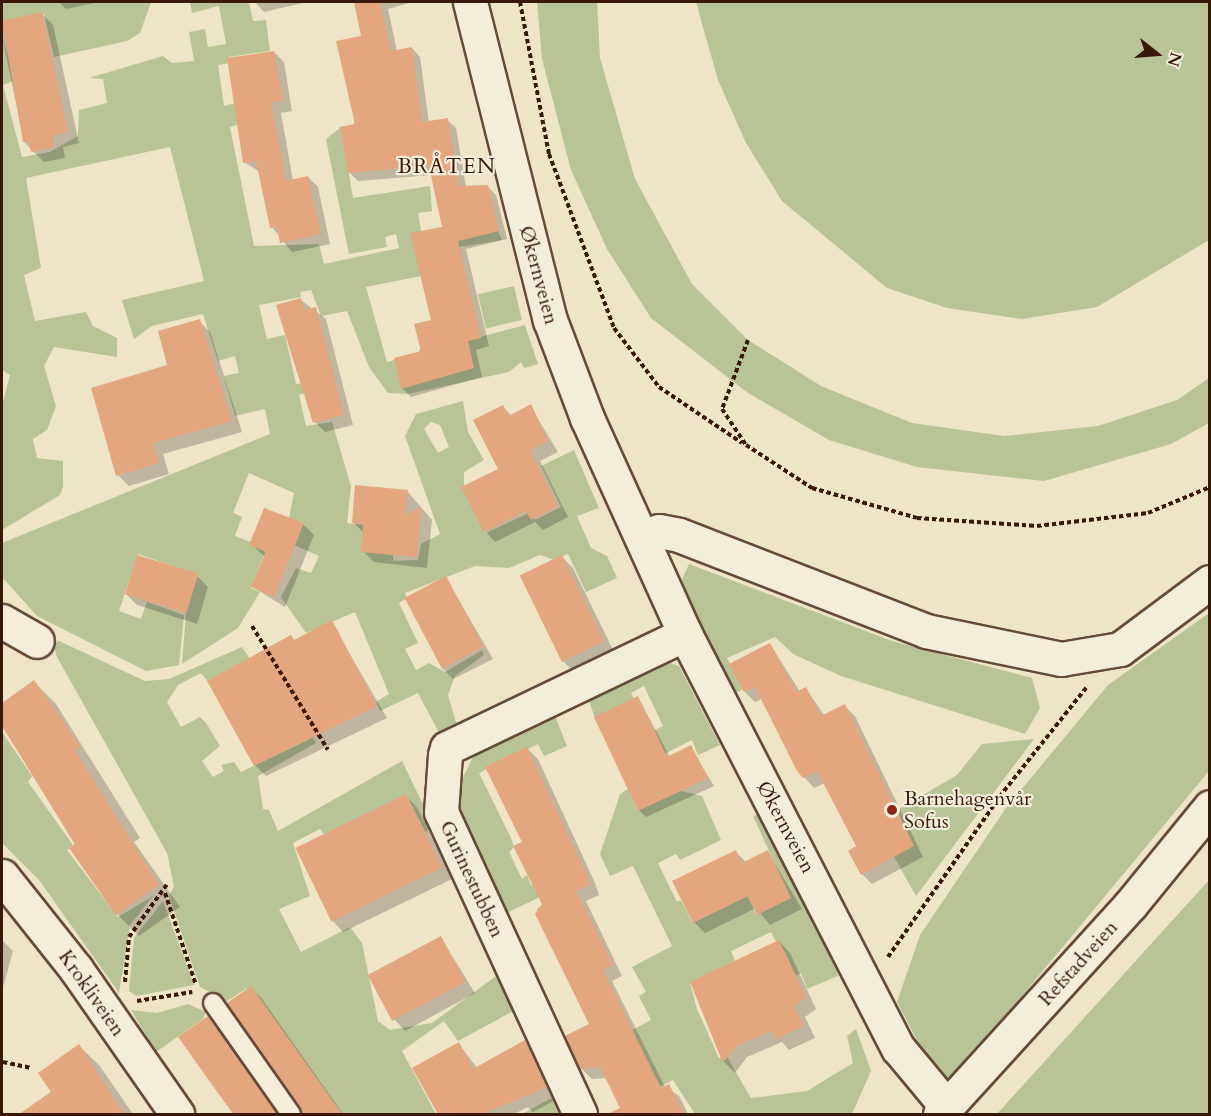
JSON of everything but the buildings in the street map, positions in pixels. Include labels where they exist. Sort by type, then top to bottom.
[{"type":"street","name":"Økernveien","points":[[470,2],[550,320],[587,418],[685,634],[869,985],[898,1048],[944,1111]]},
{"type":"street","points":[[642,536],[659,531],[678,535],[926,631],[1002,650],[1061,660],[1120,649],[1209,582]]},
{"type":"street","points":[[2,621],[37,640]]},
{"type":"street","name":"Gurinestubben","points":[[580,1114],[441,813],[445,755],[447,748],[685,634]]},
{"type":"street","name":"Refstadveien","points":[[944,1111],[1131,904],[1209,807]]},
{"type":"street","name":"Krokliveien","points":[[2,876],[76,969],[177,1114]]},
{"type":"lane","points":[[213,1003],[291,1114]]},
{"type":"path","points":[[520,2],[549,154],[614,328],[659,387],[812,488],[917,518],[1037,526],[1148,513],[1209,487]]},
{"type":"path","points":[[746,445],[722,409],[748,340]]},
{"type":"path","points":[[252,626],[328,750]]},
{"type":"path","points":[[869,985],[1004,792],[1120,649]]},
{"type":"path","points":[[126,993],[129,937],[139,918],[165,892],[168,883]]},
{"type":"path","points":[[165,892],[196,985],[194,992]]},
{"type":"path","points":[[133,1001],[194,992],[213,1003]]},
{"type":"path","points":[[3,1062],[31,1068]]},
{"type":"green space","points":[[2,2],[151,2],[140,33],[127,41],[54,57],[44,14],[2,23]]},
{"type":"green space","points":[[190,2],[249,2],[253,21],[266,20],[270,51],[229,57],[230,63],[218,65],[224,106],[236,103],[249,121],[230,127],[254,246],[319,244],[324,264],[399,248],[396,234],[385,237],[387,247],[349,254],[326,139],[341,127],[353,198],[430,186],[432,211],[418,213],[423,243],[498,231],[502,240],[460,247],[461,260],[421,276],[366,287],[387,362],[525,325],[538,364],[524,368],[521,362],[509,372],[408,394],[388,393],[369,367],[347,311],[321,316],[311,290],[300,292],[301,297],[259,305],[267,339],[285,335],[296,384],[303,383],[305,393],[299,395],[306,426],[332,422],[351,486],[347,523],[365,525],[363,552],[393,555],[393,561],[418,560],[421,544],[440,534],[405,436],[416,414],[463,401],[468,432],[484,460],[464,472],[464,488],[486,533],[531,512],[535,520],[561,507],[541,466],[574,450],[599,508],[577,516],[591,548],[607,556],[617,578],[586,592],[568,554],[555,560],[540,555],[509,568],[475,566],[405,593],[407,598],[399,603],[418,643],[405,649],[416,670],[429,663],[445,672],[482,650],[484,655],[455,676],[448,695],[458,730],[444,742],[418,693],[380,711],[376,702],[389,694],[355,612],[306,633],[281,597],[296,568],[311,573],[319,556],[294,545],[289,518],[294,493],[249,473],[233,513],[242,517],[235,536],[267,548],[251,588],[260,592],[238,628],[182,664],[186,613],[198,575],[138,554],[119,611],[141,619],[147,602],[184,615],[179,665],[146,671],[37,616],[2,577],[2,543],[270,434],[265,409],[235,416],[224,376],[239,373],[235,356],[218,361],[203,314],[152,326],[134,339],[122,300],[204,281],[170,147],[26,178],[41,268],[24,275],[35,321],[86,312],[93,326],[117,338],[117,357],[54,347],[44,366],[56,406],[47,430],[33,439],[37,458],[63,461],[63,486],[60,495],[2,530],[2,405],[10,375],[2,370],[2,36],[16,80],[3,85],[22,157],[50,152],[78,136],[79,110],[107,103],[103,79],[89,78],[163,56],[172,63],[194,61],[189,32],[205,29],[208,47],[226,44],[219,6],[192,13]],"holes":[[[431,422],[440,425],[449,447],[438,453],[424,429]]]},
{"type":"green space","points":[[537,2],[597,2],[600,58],[635,179],[692,284],[748,340],[821,386],[912,423],[1004,436],[1098,426],[1177,400],[1209,378],[1209,423],[1171,444],[1044,481],[917,467],[829,440],[748,393],[651,318],[607,249],[571,170],[542,59]]},
{"type":"green space","points":[[696,2],[1209,2],[1209,240],[1097,307],[1022,319],[947,308],[887,288],[782,201],[746,143],[718,80]]},
{"type":"green space","points":[[514,286],[522,320],[486,328],[478,294]]},
{"type":"green space","points":[[689,564],[892,641],[1032,678],[1040,708],[1025,734],[841,676],[793,654],[775,637],[727,658],[744,689],[735,693],[680,584]]},
{"type":"green space","points":[[1209,613],[1209,771],[963,1067],[950,1077],[935,1075],[897,1002],[920,935],[1006,808],[1108,685]]},
{"type":"green space","points":[[59,641],[145,681],[169,679],[242,647],[250,659],[208,682],[201,673],[178,685],[167,702],[181,727],[200,717],[206,723],[220,746],[202,761],[213,777],[224,771],[221,765],[234,762],[241,772],[308,740],[304,722],[316,743],[258,776],[263,809],[269,810],[278,831],[402,761],[432,823],[426,833],[406,794],[325,836],[320,829],[293,843],[310,896],[279,909],[301,952],[350,927],[362,943],[378,1021],[390,1030],[432,1023],[503,971],[517,1009],[458,1041],[444,1021],[402,1051],[436,1114],[341,1114],[247,988],[227,1001],[200,987],[169,896],[174,886],[167,853],[57,657],[53,644]]},
{"type":"green space","points":[[664,661],[679,666],[720,745],[698,755],[692,740],[652,760],[671,795],[681,791],[702,796],[721,840],[680,860],[676,854],[658,863],[677,902],[681,900],[692,922],[747,895],[756,914],[790,897],[753,816],[762,814],[831,946],[838,976],[807,989],[801,973],[794,977],[771,932],[731,951],[735,961],[690,983],[697,1009],[719,1058],[726,1055],[751,1098],[807,1091],[853,1063],[847,1036],[856,1029],[871,1071],[852,1114],[695,1114],[673,1080],[657,1088],[630,1031],[651,1020],[639,996],[646,992],[632,967],[672,946],[633,866],[610,876],[600,854],[620,794],[628,789],[637,810],[652,804],[625,752],[657,737],[655,730],[663,726],[644,686],[631,693],[634,699],[595,718],[588,698]]},
{"type":"green space","points":[[555,716],[567,746],[544,756],[538,744],[479,773],[511,838],[514,847],[509,852],[522,879],[527,875],[531,885],[558,870],[559,888],[500,916],[456,807],[457,790],[474,755]]},
{"type":"green space","points":[[2,732],[32,776],[28,782],[73,845],[67,850],[118,917],[153,896],[130,925],[119,993],[39,880],[2,843]]},
{"type":"green space","points":[[1034,739],[916,896],[893,855],[894,812],[957,775],[982,744]]},
{"type":"green space","points":[[1209,880],[1209,1114],[997,1114]]},
{"type":"green space","points":[[163,901],[194,985],[136,996],[129,991],[134,938]]},
{"type":"green space","points":[[188,1004],[206,1012],[203,1019],[156,1052],[131,1010],[157,1013]]},
{"type":"green space","points":[[559,1094],[566,1114],[522,1114]]},
{"type":"place","name":"Barnehagenvår Sofus","points":[[892,810]]},
{"type":"district","name":"BRÅTEN","points":[[447,167]]}]
